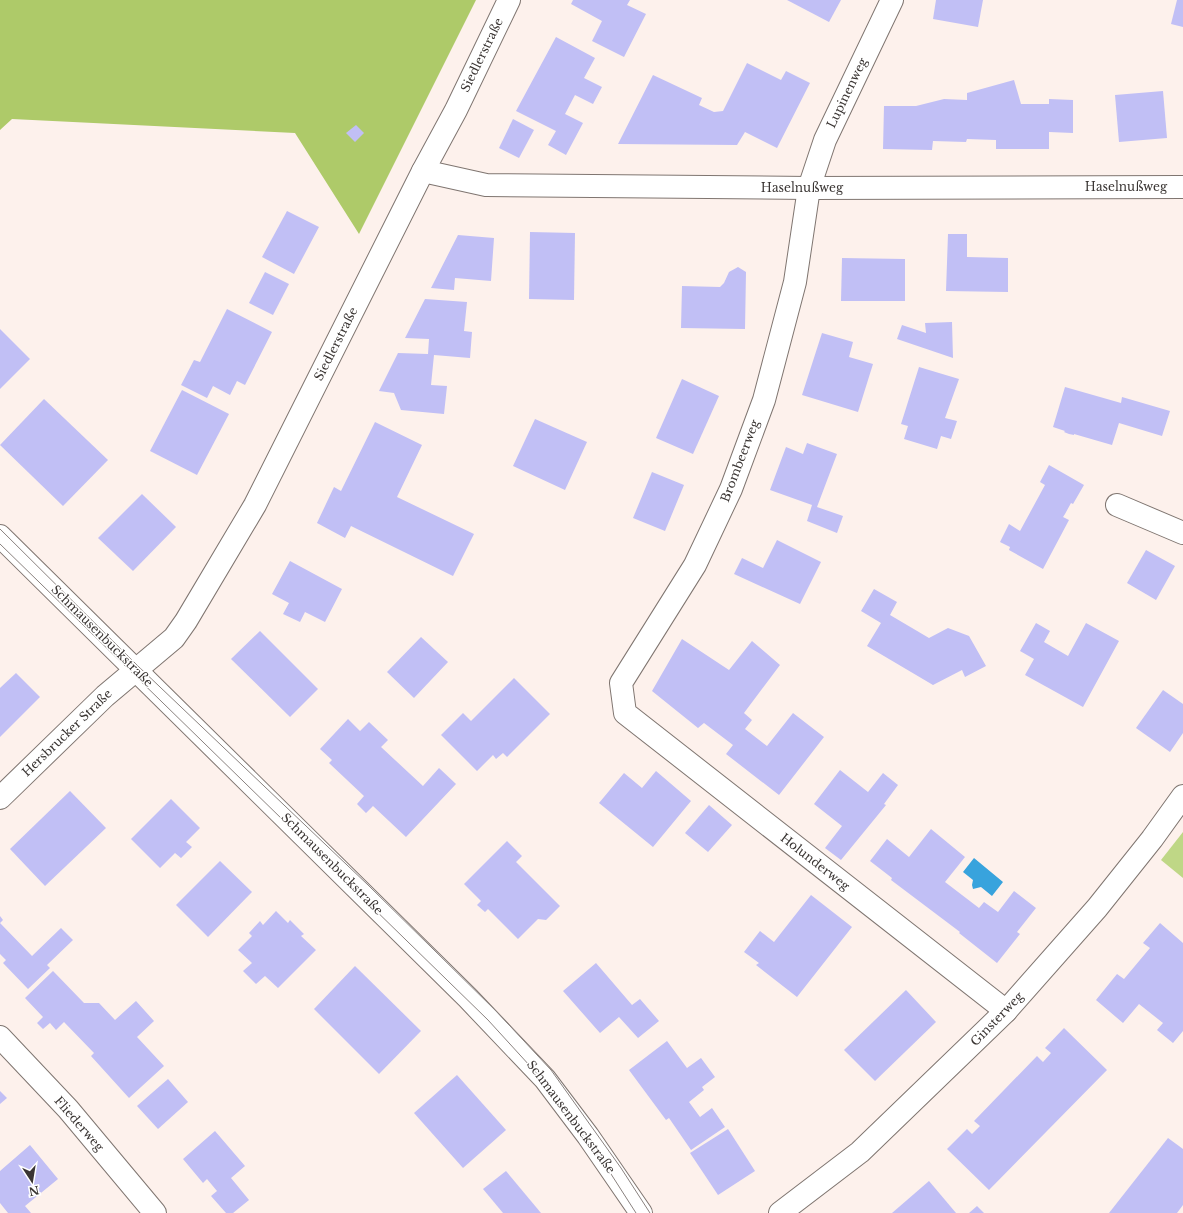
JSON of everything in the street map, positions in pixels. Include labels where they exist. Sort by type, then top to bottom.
[{"type":"street","name":"Siedlerstraße","points":[[136,670],[174,638],[226,556],[255,505],[423,171],[456,110],[509,0]]},
{"type":"street","name":"Lupinenweg","points":[[809,188],[825,140],[892,0]]},
{"type":"street","name":"Haselnußweg","points":[[423,171],[486,184],[809,188],[1183,186]]},
{"type":"street","name":"Brombeerweg","points":[[625,713],[622,683],[694,565],[731,489],[764,400],[795,282],[809,188]]},
{"type":"street","points":[[1117,505],[1183,533]]},
{"type":"street","name":"Schmausenbuckstraße","points":[[0,536],[528,1060],[588,1136],[640,1213]]},
{"type":"street","name":"Hersbrucker Straße","points":[[0,798],[105,696],[136,670]]},
{"type":"street","name":"Holunderweg","points":[[625,713],[1006,1011]]},
{"type":"street","name":"Ginsterweg","points":[[780,1213],[860,1152],[1006,1011],[1097,908],[1152,840],[1183,796]]},
{"type":"street","name":"Fliederweg","points":[[0,1037],[68,1109],[155,1213]]},
{"type":"green space","points":[[0,0],[476,0],[359,234],[295,133],[12,119],[0,130]]},
{"type":"green space","points":[[1183,832],[1183,878],[1161,860]]},
{"type":"water","points":[[974,858],[1003,882],[992,896],[981,887],[973,889],[973,880],[963,872]]},
{"type":"building","points":[[573,0],[630,0],[627,5],[646,14],[624,57],[592,41],[602,21],[571,4]]},
{"type":"building","points":[[787,0],[841,0],[829,22]]},
{"type":"building","points":[[936,0],[983,0],[978,27],[933,19]]},
{"type":"building","points":[[1177,0],[1183,0],[1183,27],[1171,24]]},
{"type":"building","points":[[556,37],[595,58],[584,78],[602,87],[593,104],[575,95],[565,114],[583,123],[566,155],[548,145],[556,131],[516,111]]},
{"type":"building","points":[[747,63],[781,80],[786,71],[810,83],[777,148],[745,132],[737,145],[618,144],[653,75],[702,98],[699,105],[714,112],[723,111]]},
{"type":"building","points":[[1014,80],[1021,104],[1049,104],[1049,99],[1073,100],[1073,133],[1049,132],[1049,149],[996,149],[996,140],[967,139],[966,142],[933,141],[932,150],[883,149],[884,106],[916,106],[944,99],[967,100],[967,93]]},
{"type":"building","points":[[1163,91],[1167,138],[1119,142],[1115,95]]},
{"type":"building","points":[[513,119],[534,130],[519,158],[499,148]]},
{"type":"building","points":[[356,125],[364,133],[355,142],[346,133]]},
{"type":"building","points":[[287,211],[319,227],[294,274],[262,257]]},
{"type":"building","points":[[530,232],[575,233],[574,300],[529,299]]},
{"type":"building","points":[[948,234],[967,234],[967,257],[1008,258],[1008,292],[946,291]]},
{"type":"building","points":[[458,235],[494,238],[491,281],[455,278],[454,290],[431,288]]},
{"type":"building","points":[[842,258],[905,259],[905,301],[841,301]]},
{"type":"building","points":[[738,267],[746,272],[745,329],[681,328],[682,286],[720,287],[724,283],[729,272]]},
{"type":"building","points":[[265,272],[289,284],[273,315],[249,303]]},
{"type":"building","points":[[425,299],[467,302],[464,331],[472,332],[470,358],[434,355],[431,385],[447,386],[444,414],[401,410],[394,393],[379,391],[398,353],[428,354],[429,339],[405,338]]},
{"type":"building","points":[[227,309],[272,332],[245,385],[237,381],[230,395],[213,386],[207,398],[181,385],[194,360],[200,362]]},
{"type":"building","points":[[952,322],[953,358],[897,339],[902,325],[926,333],[925,323]]},
{"type":"building","points":[[0,329],[30,359],[0,389]]},
{"type":"building","points":[[822,333],[853,342],[849,357],[873,364],[858,412],[802,395]]},
{"type":"building","points":[[919,367],[959,379],[945,418],[957,421],[951,439],[941,436],[937,449],[904,439],[908,426],[901,424]]},
{"type":"building","points":[[682,379],[719,396],[693,454],[656,438]]},
{"type":"building","points":[[1065,387],[1121,403],[1122,397],[1170,411],[1162,436],[1119,423],[1112,445],[1074,434],[1069,434],[1053,427]]},
{"type":"building","points":[[182,390],[229,414],[197,475],[150,451]]},
{"type":"building","points":[[44,399],[108,460],[63,506],[0,445]]},
{"type":"building","points":[[535,419],[587,442],[565,490],[513,466]]},
{"type":"building","points":[[375,422],[422,445],[397,497],[474,534],[453,576],[351,526],[345,538],[317,523],[334,487],[341,491]]},
{"type":"building","points":[[807,443],[837,454],[817,507],[843,516],[837,533],[807,521],[812,505],[770,490],[786,447],[803,454]]},
{"type":"building","points":[[1049,465],[1084,485],[1073,504],[1071,503],[1063,517],[1069,520],[1043,569],[1009,550],[1010,547],[1000,542],[1009,524],[1020,531],[1045,485],[1040,482]]},
{"type":"building","points":[[652,472],[684,485],[665,531],[633,518]]},
{"type":"building","points":[[142,494],[176,527],[133,571],[98,538]]},
{"type":"building","points":[[777,540],[821,562],[800,604],[734,574],[742,558],[763,568]]},
{"type":"building","points":[[1146,550],[1175,566],[1156,600],[1127,583]]},
{"type":"building","points":[[290,561],[342,589],[325,622],[305,612],[300,622],[283,614],[289,603],[272,594]]},
{"type":"building","points":[[874,589],[897,602],[890,615],[929,638],[948,628],[969,636],[986,666],[965,677],[962,670],[933,685],[867,646],[881,623],[861,611]]},
{"type":"building","points":[[1036,623],[1050,631],[1044,642],[1068,656],[1086,623],[1119,641],[1083,707],[1025,675],[1034,659],[1020,651]]},
{"type":"building","points":[[260,631],[318,689],[290,717],[231,659]]},
{"type":"building","points":[[421,637],[448,662],[414,698],[387,672]]},
{"type":"building","points":[[682,639],[729,670],[752,641],[780,665],[744,713],[752,720],[745,729],[767,746],[793,713],[824,737],[779,795],[726,754],[733,745],[704,723],[698,728],[652,691]]},
{"type":"building","points":[[16,673],[40,697],[0,737],[0,688]]},
{"type":"building","points":[[514,678],[550,714],[507,757],[503,753],[496,759],[493,755],[477,771],[441,735],[463,713],[471,721]]},
{"type":"building","points":[[1163,690],[1183,704],[1183,733],[1170,752],[1136,728]]},
{"type":"building","points":[[348,719],[360,731],[369,722],[388,740],[381,747],[423,786],[439,768],[456,784],[406,837],[373,806],[366,813],[357,804],[364,796],[329,763],[332,760],[320,749]]},
{"type":"building","points":[[840,770],[868,792],[883,773],[898,785],[884,804],[886,805],[841,860],[825,848],[842,826],[814,804]]},
{"type":"building","points":[[656,771],[691,801],[653,847],[599,803],[624,773],[642,788]]},
{"type":"building","points":[[70,791],[106,828],[45,886],[10,849]]},
{"type":"building","points":[[171,799],[200,828],[186,842],[192,847],[181,858],[175,853],[160,868],[131,839]]},
{"type":"building","points":[[709,805],[732,825],[708,852],[685,833]]},
{"type":"building","points":[[931,829],[965,857],[945,882],[979,908],[984,902],[998,912],[1014,891],[1036,908],[1017,932],[1020,934],[997,963],[959,933],[960,932],[891,880],[892,878],[870,861],[887,839],[909,857]]},
{"type":"building","points":[[507,841],[522,856],[516,862],[560,906],[546,920],[538,919],[518,939],[488,909],[485,912],[477,905],[481,901],[464,884]]},
{"type":"building","points":[[220,861],[252,892],[208,937],[176,905]]},
{"type":"building","points":[[811,895],[852,927],[797,997],[756,965],[759,963],[744,952],[760,931],[774,942]]},
{"type":"building","points":[[276,911],[288,923],[290,920],[304,934],[301,936],[316,950],[278,988],[265,976],[256,984],[243,971],[252,963],[238,950],[252,936],[249,933],[260,921],[263,925]]},
{"type":"building","points":[[0,916],[3,920],[0,923]]},
{"type":"building","points":[[0,923],[32,956],[61,928],[73,940],[47,965],[50,968],[28,989],[3,963],[6,960],[0,954]]},
{"type":"building","points":[[1160,923],[1183,943],[1183,1031],[1173,1043],[1157,1030],[1163,1023],[1139,1004],[1123,1023],[1096,1000],[1117,974],[1124,979],[1150,948],[1143,943]]},
{"type":"building","points":[[596,963],[632,1005],[640,999],[659,1021],[638,1038],[619,1017],[600,1033],[563,991]]},
{"type":"building","points":[[355,966],[421,1031],[379,1074],[314,1009]]},
{"type":"building","points":[[53,971],[84,1003],[99,1003],[115,1020],[136,1001],[154,1021],[137,1037],[164,1066],[129,1098],[91,1056],[94,1053],[64,1022],[56,1030],[50,1023],[43,1029],[37,1023],[43,1017],[25,998]]},
{"type":"building","points":[[906,990],[936,1022],[875,1081],[844,1050]]},
{"type":"building","points":[[1064,1028],[1107,1070],[989,1190],[947,1149],[967,1129],[972,1134],[980,1126],[974,1121],[1037,1056],[1043,1062],[1051,1053],[1045,1048]]},
{"type":"building","points":[[667,1041],[687,1068],[701,1058],[715,1077],[702,1087],[704,1090],[689,1102],[700,1117],[712,1108],[725,1127],[691,1150],[669,1118],[666,1120],[629,1070]]},
{"type":"building","points":[[457,1075],[506,1130],[463,1168],[414,1113]]},
{"type":"building","points":[[168,1079],[188,1102],[158,1129],[137,1106]]},
{"type":"building","points":[[0,1091],[7,1098],[0,1104]]},
{"type":"building","points":[[728,1129],[755,1171],[718,1195],[690,1153]]},
{"type":"building","points":[[215,1131],[245,1166],[231,1178],[249,1200],[233,1213],[226,1213],[211,1196],[217,1191],[207,1179],[203,1183],[183,1159]]},
{"type":"building","points":[[1168,1138],[1183,1149],[1183,1205],[1177,1213],[1109,1213]]},
{"type":"building","points":[[30,1145],[58,1179],[25,1206],[31,1213],[8,1213],[0,1203],[0,1171]]},
{"type":"building","points":[[506,1171],[541,1213],[503,1213],[483,1189]]},
{"type":"building","points":[[929,1181],[956,1213],[892,1213]]},
{"type":"building","points":[[977,1206],[984,1213],[969,1213]]},
{"type":"tram line","points":[[0,529],[139,667],[368,885],[497,1012],[551,1070],[621,1168],[650,1213]]},
{"type":"tram line","points":[[0,544],[488,1020],[541,1078],[611,1174],[636,1213]]}]
